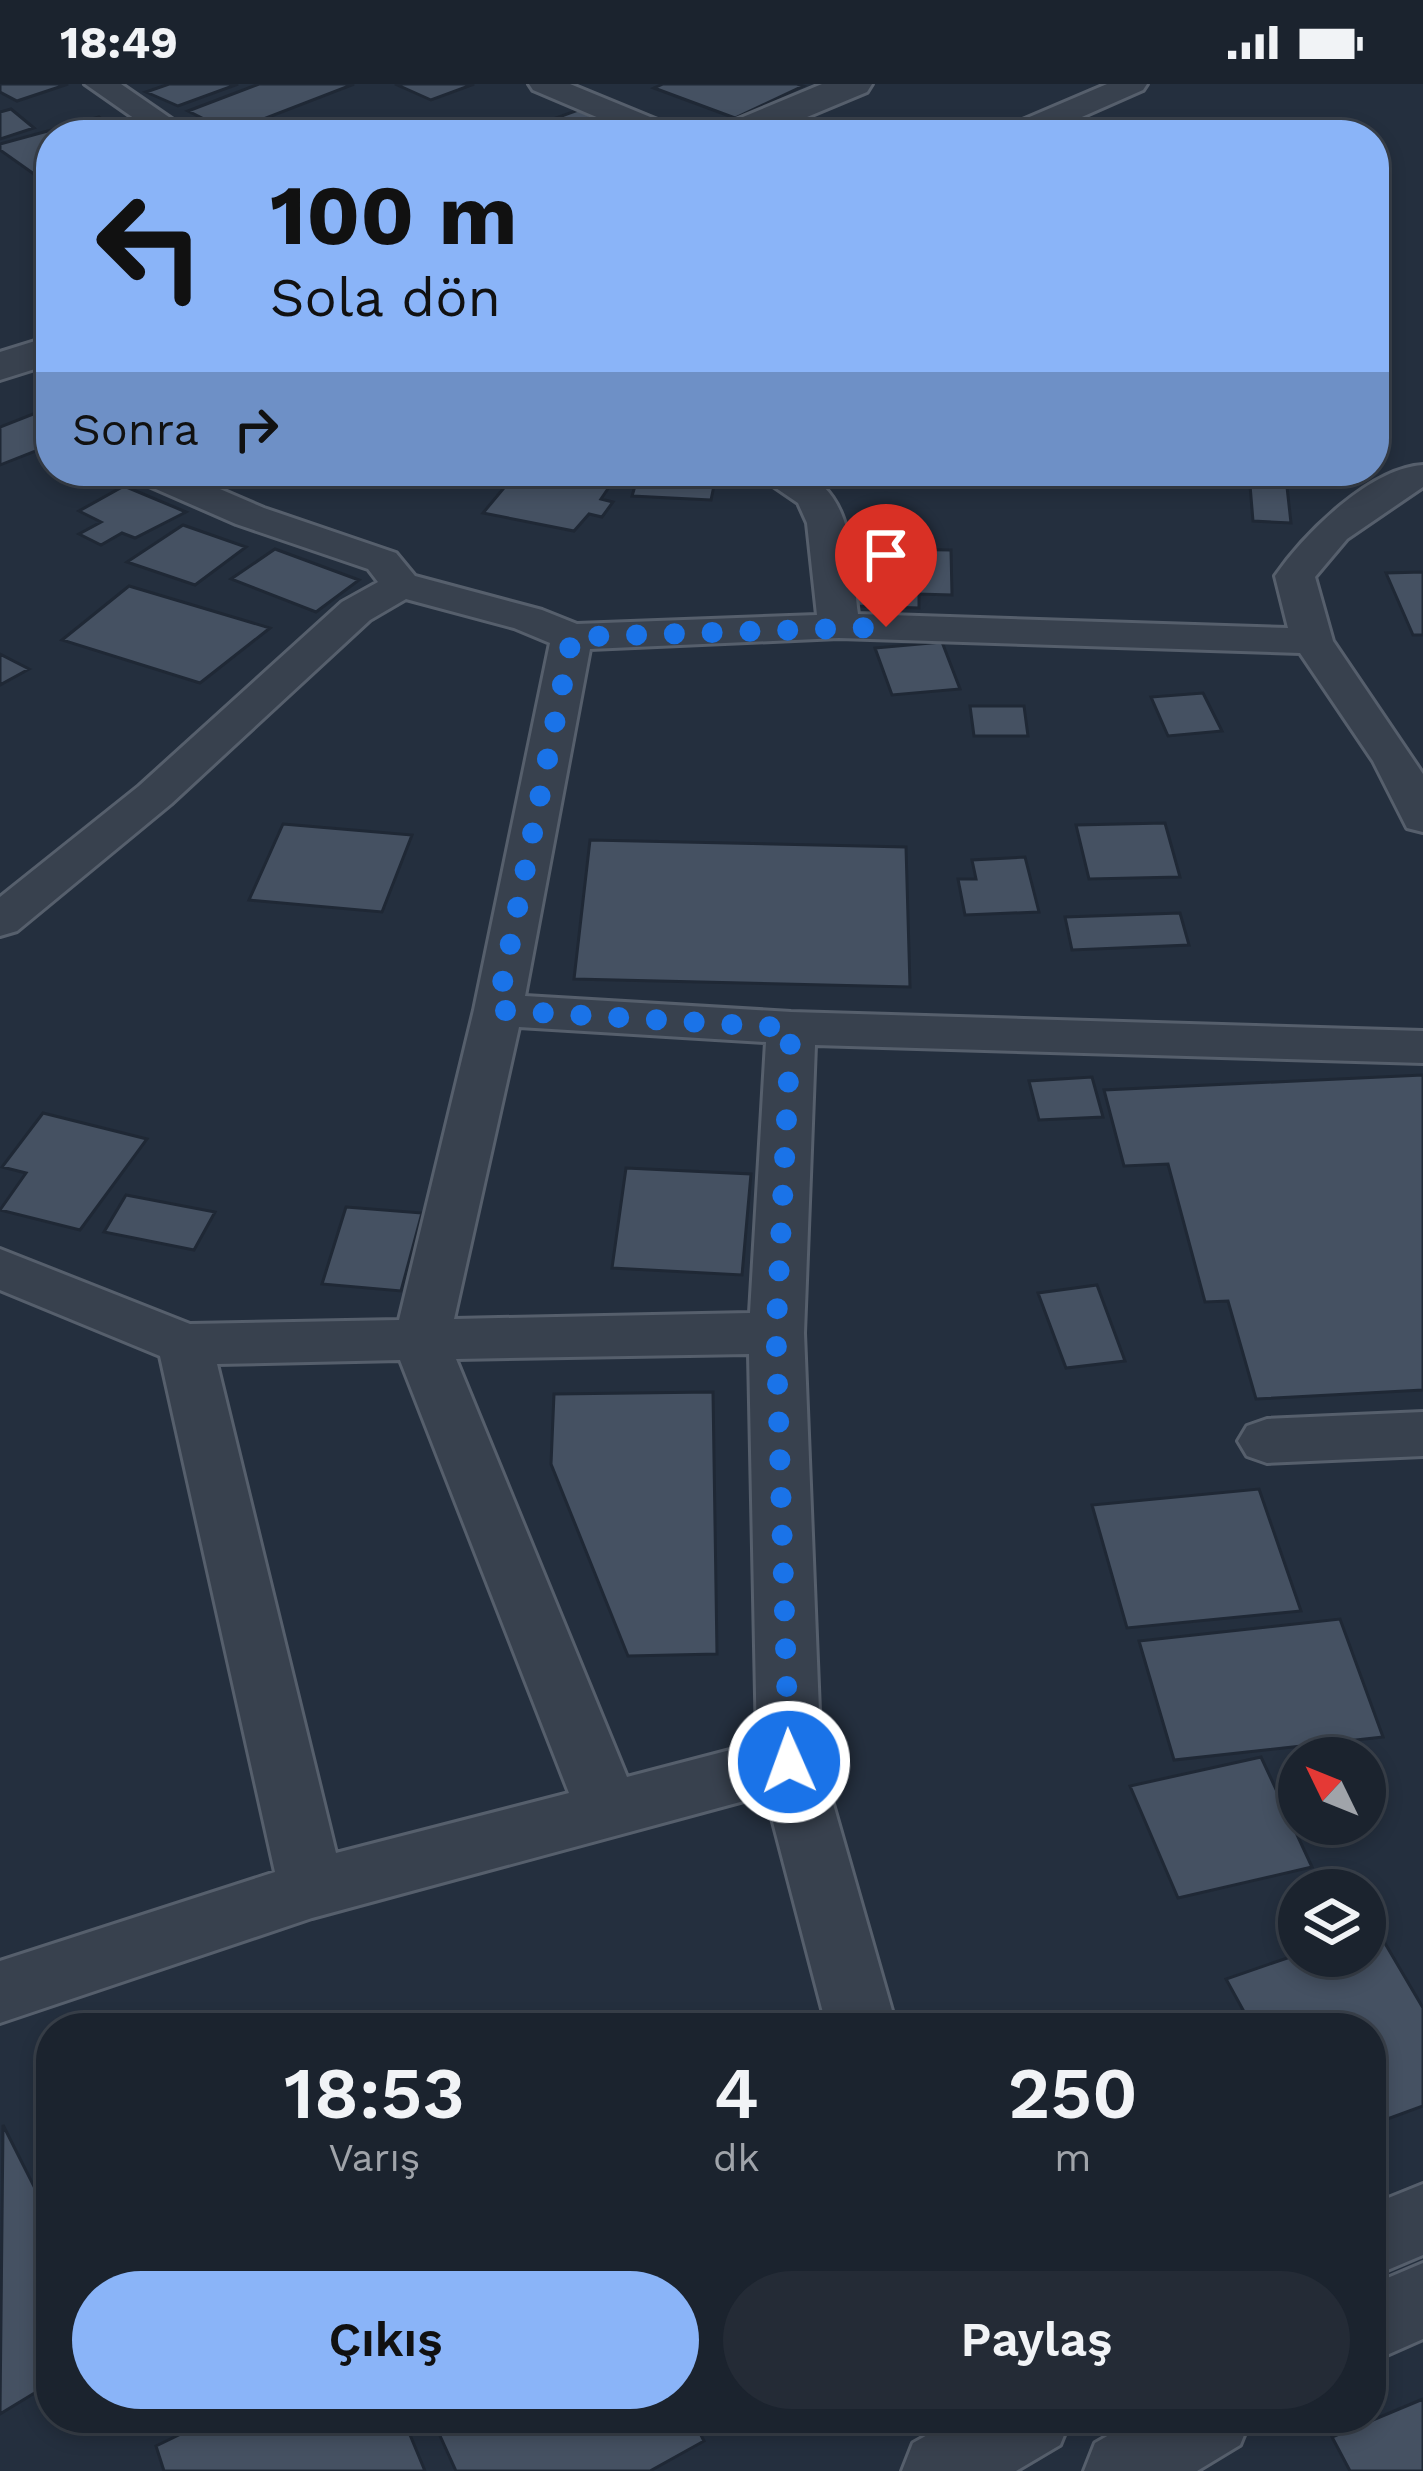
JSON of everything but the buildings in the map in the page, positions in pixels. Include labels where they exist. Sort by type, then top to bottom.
[{"type":"street","points":[[100,84],[155,120]]},
{"type":"street","points":[[544,84],[631,120]]},
{"type":"street","points":[[768,120],[854,84]]},
{"type":"street","points":[[1049,120],[1132,84]]},
{"type":"street","points":[[0,367],[36,354]]},
{"type":"street","points":[[1416,476],[1333,531],[1294,576],[1312,641],[1409,761],[1423,819]]},
{"type":"street","points":[[181,486],[250,516],[382,561],[400,585],[528,619],[572,637],[838,626],[1312,641]]},
{"type":"street","points":[[795,486],[814,497],[826,523],[838,626]]},
{"type":"street","points":[[0,920],[155,795],[356,611],[400,585]]},
{"type":"street","points":[[572,637],[497,1010],[421,1342],[607,1808]]},
{"type":"street","points":[[497,1010],[791,1028],[1423,1047]]},
{"type":"street","points":[[791,1028],[776,1333],[789,1762],[858,2013]]},
{"type":"street","points":[[0,1268],[185,1344],[776,1333]]},
{"type":"street","points":[[185,1344],[312,1889]]},
{"type":"street","points":[[1267,1441],[1423,1434]]},
{"type":"street","points":[[0,1992],[312,1889],[789,1762]]},
{"type":"street","points":[[1386,2235],[1423,2219]]},
{"type":"street","points":[[1386,2317],[1423,2300]]},
{"type":"street","points":[[1124,2471],[1188,2433]]},
{"type":"route","points":[[789,1762],[776,1333],[791,1028],[497,1010],[572,637],[886,627]]}]
